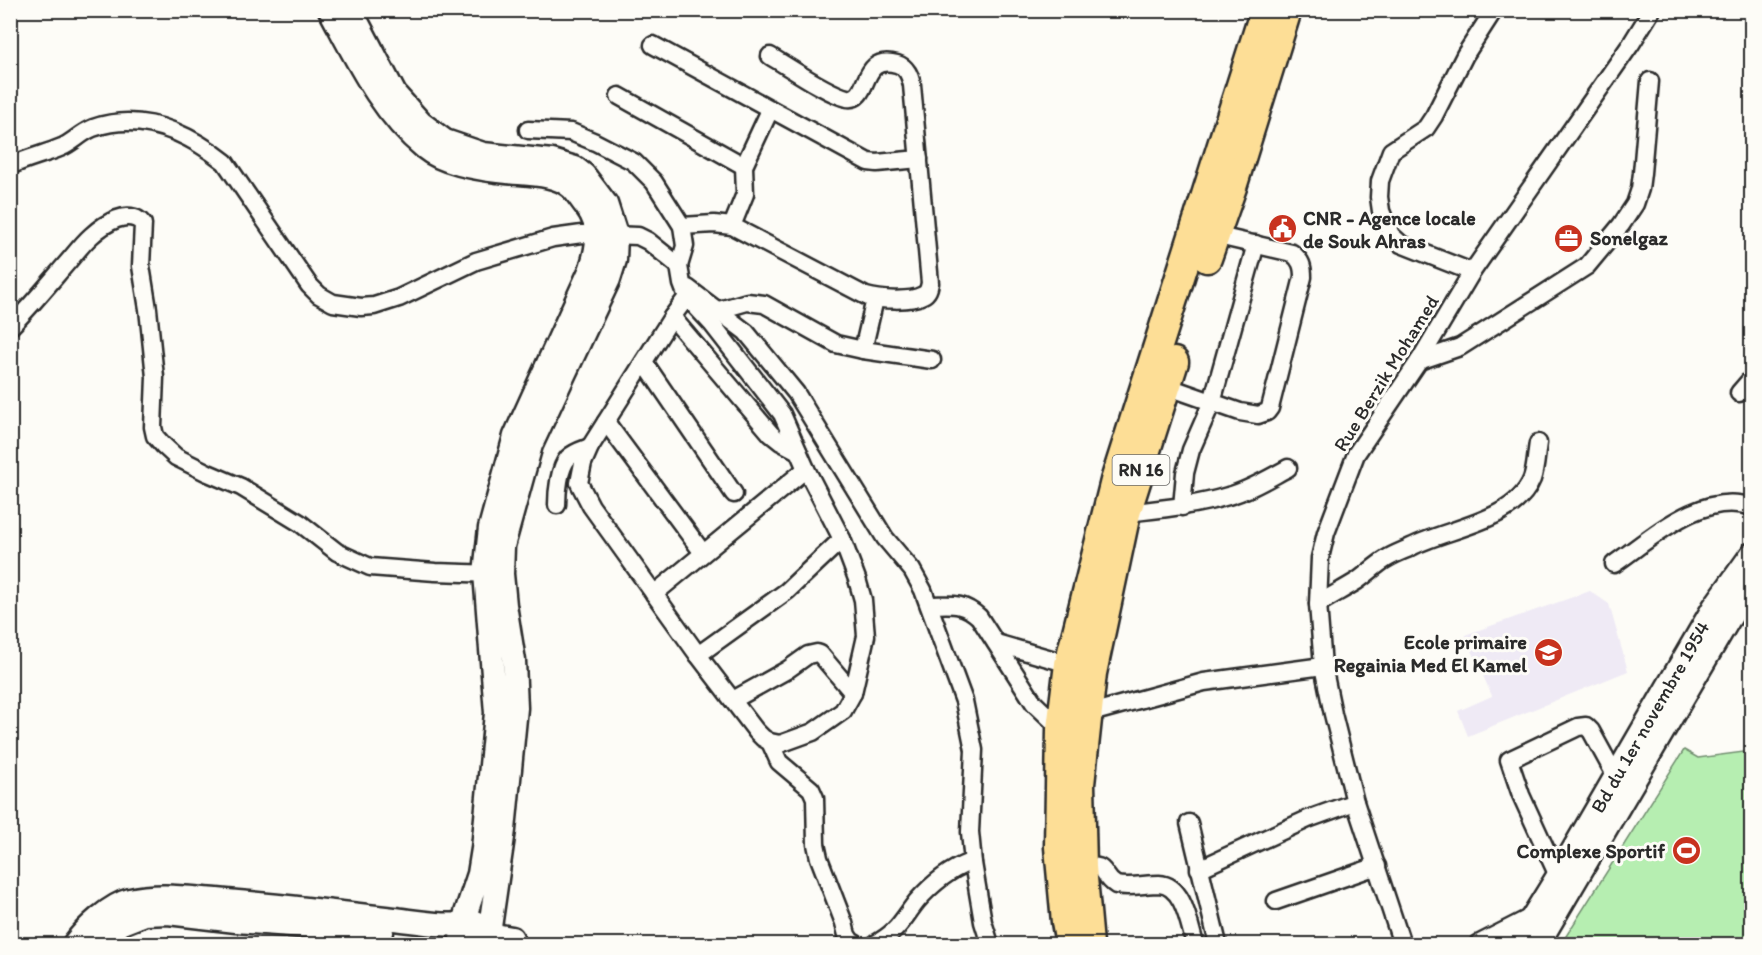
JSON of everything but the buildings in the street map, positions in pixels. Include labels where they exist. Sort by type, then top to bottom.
[{"type":"highway","name":"RN 16","points":[[1070,945],[1059,847],[1061,729],[1069,664],[1115,481],[1265,10]]},
{"type":"highway","name":"RN 16","points":[[1089,945],[1082,867],[1080,784],[1092,674],[1126,513],[1287,10]]},
{"type":"street","points":[[330,10],[372,86],[390,113],[426,149],[456,164],[498,171],[547,175],[571,187],[607,235]]},
{"type":"street","points":[[351,10],[395,94],[421,123],[445,141],[483,154],[552,161],[575,168],[585,175],[606,204],[607,235],[597,251],[515,436],[490,528],[494,574],[496,713],[483,849],[479,874],[462,933]]},
{"type":"street","points":[[1472,272],[1396,240],[1391,235],[1381,211],[1380,181],[1392,151],[1426,128],[1465,55],[1494,10]]},
{"type":"street","name":"Rue Berzik Mohamed","points":[[1402,945],[1355,802],[1323,666],[1317,604],[1320,558],[1326,533],[1356,454],[1419,361],[1472,272],[1652,10]]},
{"type":"street","points":[[653,45],[868,162],[919,159]]},
{"type":"street","points":[[682,226],[714,224],[732,226],[875,299],[919,297],[928,290],[930,283],[912,85],[907,70],[901,65],[884,62],[877,64],[867,76],[859,94],[849,98],[831,91],[770,56]]},
{"type":"street","points":[[1419,361],[1460,347],[1587,266],[1635,204],[1640,189],[1650,81]]},
{"type":"street","points":[[619,96],[744,166]]},
{"type":"street","points":[[732,226],[745,198],[744,166],[771,110]]},
{"type":"street","points":[[10,166],[52,151],[68,144],[91,128],[104,125],[132,122],[156,125],[177,132],[206,147],[225,162],[309,285],[319,295],[343,306],[361,308],[374,306],[399,298],[476,261],[553,238],[582,234],[638,237],[648,241],[679,266]]},
{"type":"street","points":[[528,130],[571,132],[634,162],[654,182],[682,226],[685,246],[679,266],[685,290],[782,414],[806,469],[842,539],[863,600],[866,636],[853,693],[843,711],[813,732],[780,744],[770,742],[756,731],[698,655],[591,506],[579,483],[583,463],[590,447],[672,317],[685,290]]},
{"type":"street","points":[[10,327],[91,235],[119,218],[127,216],[139,219],[143,224],[141,266],[155,377],[153,427],[155,436],[163,445],[176,457],[240,487],[300,523],[337,552],[370,567],[494,574]]},
{"type":"street","points":[[1166,386],[1240,412],[1258,415],[1267,412],[1274,395],[1303,277],[1299,258],[1256,244],[1214,235]]},
{"type":"street","points":[[1182,507],[1188,461],[1212,402],[1256,244]]},
{"type":"street","points":[[685,290],[719,310],[746,332],[796,393],[885,538],[912,570],[923,590],[964,701],[974,750],[970,832],[983,922],[990,945]]},
{"type":"street","points":[[863,350],[875,299]]},
{"type":"street","points":[[719,310],[747,303],[764,304],[836,344],[932,360]]},
{"type":"street","points":[[672,317],[771,434],[798,451]]},
{"type":"street","points":[[644,362],[734,494]]},
{"type":"street","points":[[1739,393],[1752,378]]},
{"type":"street","points":[[606,422],[703,553]]},
{"type":"street","points":[[1317,604],[1359,580],[1387,559],[1415,544],[1485,520],[1506,509],[1532,481],[1538,443]]},
{"type":"street","points":[[557,505],[557,491],[566,460],[573,454],[590,447]]},
{"type":"street","points":[[1126,513],[1182,507],[1229,496],[1288,468]]},
{"type":"street","points":[[654,594],[806,469]]},
{"type":"street","points":[[1614,564],[1688,513],[1707,506],[1727,503],[1752,507]]},
{"type":"street","points":[[698,655],[787,591],[842,539]]},
{"type":"street","name":"Bd du 1er novembre 1954","points":[[1516,945],[1558,876],[1621,786],[1714,607],[1752,554]]},
{"type":"street","points":[[97,945],[118,926],[137,917],[145,914],[168,913],[236,921],[418,935],[503,934],[504,830],[516,708],[514,661],[505,605],[494,574]]},
{"type":"street","points":[[1538,945],[1621,786],[1752,584]]},
{"type":"street","points":[[929,605],[961,605],[979,617],[1034,703],[1061,729]]},
{"type":"street","points":[[996,643],[1069,664]]},
{"type":"street","points":[[733,700],[787,670],[808,655],[817,653],[853,693]]},
{"type":"street","points":[[1087,714],[1204,682],[1323,666]]},
{"type":"street","points":[[1558,876],[1521,795],[1509,760],[1583,725],[1592,731],[1621,786]]},
{"type":"street","points":[[770,742],[779,762],[811,789],[815,798],[816,844],[819,858],[848,935],[851,942],[856,945]]},
{"type":"street","points":[[1199,869],[1308,819],[1355,802]]},
{"type":"street","points":[[1189,823],[1218,945]]},
{"type":"street","points":[[875,945],[896,931],[917,902],[933,885],[954,868],[973,863]]},
{"type":"street","points":[[1276,901],[1377,866]]},
{"type":"street","points":[[1082,867],[1101,868],[1116,885],[1162,884],[1174,890],[1181,902],[1195,945]]},
{"type":"street","points":[[74,945],[83,931],[112,909],[129,900],[164,896],[254,903],[424,922],[462,933]]},
{"type":"street","points":[[1478,945],[1533,916]]},
{"type":"shaded area","name":"Ecole primaire Regainia Med El Kamel","points":[[1590,591],[1609,604],[1628,671],[1468,736],[1458,711],[1492,696],[1465,635]]},
{"type":"green space","name":"Complexe Sportif","points":[[1684,750],[1698,758],[1751,751],[1751,944],[1561,944]]},
{"type":"place","name":"CNR - Agence locale de Souk Ahras","points":[[1282,229]]},
{"type":"place","name":"Sonelgaz","points":[[1569,238]]},
{"type":"place","name":"Ecole primaire Regainia Med El Kamel","points":[[1548,653]]},
{"type":"place","name":"Complexe Sportif","points":[[1686,851]]}]
